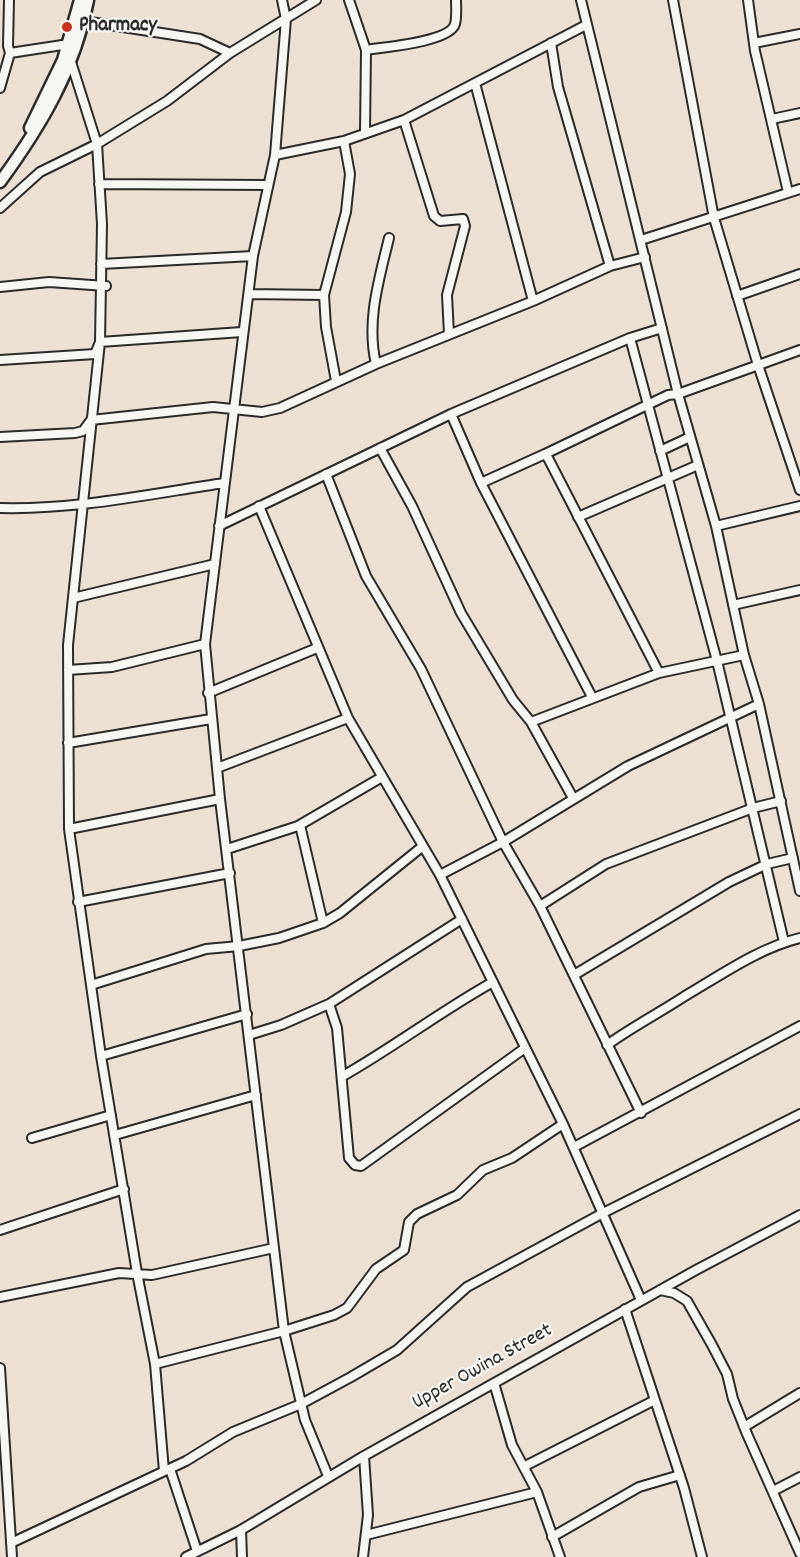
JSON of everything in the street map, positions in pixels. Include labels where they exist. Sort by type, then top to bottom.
[{"type":"main road","points":[[0,171],[30,128],[53,83],[69,44],[80,0]]},
{"type":"main road","points":[[0,182],[35,133],[71,62],[88,0]]},
{"type":"street","points":[[0,88],[10,53],[8,45],[9,0]]},
{"type":"street","points":[[282,0],[286,19],[275,155],[253,256],[242,332],[205,644],[220,799],[284,1331],[301,1404],[328,1476]]},
{"type":"street","points":[[0,208],[40,172],[97,144],[167,101],[230,53],[316,0]]},
{"type":"street","points":[[349,0],[366,50],[365,132]]},
{"type":"street","points":[[366,50],[436,38],[450,30],[455,24],[456,0]]},
{"type":"street","points":[[581,0],[678,394],[716,526],[744,655],[759,704],[800,891]]},
{"type":"street","points":[[673,0],[714,218],[736,296],[800,490]]},
{"type":"street","points":[[748,0],[754,43],[788,192]]},
{"type":"street","points":[[84,21],[200,39],[230,53]]},
{"type":"street","points":[[275,155],[344,141],[404,120],[586,25]]},
{"type":"street","points":[[754,43],[800,34]]},
{"type":"street","points":[[551,43],[558,87],[610,266]]},
{"type":"street","points":[[10,53],[69,44]]},
{"type":"street","points":[[71,62],[97,144],[101,264],[100,342],[73,598],[68,670],[69,829],[101,1056],[137,1273],[155,1364],[167,1470],[197,1551]]},
{"type":"street","points":[[475,83],[533,301]]},
{"type":"street","points":[[772,119],[800,113]]},
{"type":"street","points":[[404,120],[434,216],[440,221],[463,219],[465,226],[447,295],[449,334]]},
{"type":"street","points":[[336,381],[326,327],[324,295],[346,212],[350,174],[344,141]]},
{"type":"street","points":[[99,184],[267,185]]},
{"type":"street","points":[[641,240],[800,189]]},
{"type":"street","points":[[376,364],[371,341],[371,325],[389,238]]},
{"type":"street","points":[[101,264],[253,256]]},
{"type":"street","points":[[0,437],[75,433],[83,430],[91,420],[213,407],[232,411],[262,412],[280,408],[336,381],[533,301],[610,266],[645,257]]},
{"type":"street","points":[[736,296],[800,274]]},
{"type":"street","points":[[0,287],[49,282],[106,285]]},
{"type":"street","points":[[249,294],[324,295]]},
{"type":"street","points":[[219,526],[451,414],[630,338],[662,328]]},
{"type":"street","points":[[100,342],[242,332]]},
{"type":"street","points":[[630,338],[717,661],[784,942]]},
{"type":"street","points":[[0,360],[95,354],[100,342]]},
{"type":"street","points":[[481,483],[668,395],[678,394],[800,350]]},
{"type":"street","points":[[451,414],[481,483],[592,697]]},
{"type":"street","points":[[660,451],[690,437]]},
{"type":"street","points":[[380,448],[412,506],[461,613],[513,700],[531,722],[573,798]]},
{"type":"street","points":[[544,454],[659,673]]},
{"type":"street","points":[[578,517],[698,465]]},
{"type":"street","points":[[326,474],[366,576],[421,669],[503,842],[540,906],[641,1113]]},
{"type":"street","points":[[0,508],[31,509],[84,505],[224,483]]},
{"type":"street","points":[[259,506],[348,718],[440,875],[563,1125],[641,1300]]},
{"type":"street","points":[[716,526],[800,506]]},
{"type":"street","points":[[73,598],[215,564]]},
{"type":"street","points":[[733,605],[800,590]]},
{"type":"street","points":[[68,670],[112,667],[205,644]]},
{"type":"street","points":[[208,693],[317,648]]},
{"type":"street","points":[[531,722],[659,673],[744,655]]},
{"type":"street","points":[[440,875],[503,842],[628,766],[759,704]]},
{"type":"street","points":[[217,768],[348,718]]},
{"type":"street","points":[[68,743],[211,719]]},
{"type":"street","points":[[227,849],[300,825],[382,777]]},
{"type":"street","points":[[69,829],[220,799]]},
{"type":"street","points":[[540,906],[606,864],[753,808],[781,801]]},
{"type":"street","points":[[300,825],[323,923]]},
{"type":"street","points":[[90,985],[206,949],[239,946],[279,938],[323,923],[340,913],[423,846]]},
{"type":"street","points":[[574,975],[729,882],[767,864],[793,858]]},
{"type":"street","points":[[78,902],[230,873]]},
{"type":"street","points":[[249,1035],[281,1025],[329,1004],[462,919]]},
{"type":"street","points":[[607,1045],[635,1025],[733,968],[784,942],[800,938]]},
{"type":"street","points":[[343,1076],[380,1055],[447,1008],[493,982]]},
{"type":"street","points":[[329,1004],[337,1028],[350,1158],[355,1166],[361,1166],[525,1048]]},
{"type":"street","points":[[101,1056],[247,1014]]},
{"type":"street","points":[[573,1148],[800,1026]]},
{"type":"street","points":[[115,1135],[256,1095]]},
{"type":"street","points":[[11,1543],[167,1470],[233,1432],[301,1404],[397,1350],[467,1287],[603,1213],[800,1114]]},
{"type":"street","points":[[32,1138],[111,1115]]},
{"type":"street","points":[[155,1364],[284,1331],[334,1315],[347,1308],[376,1269],[404,1250],[409,1222],[417,1214],[457,1195],[483,1170],[512,1158],[563,1125]]},
{"type":"street","points":[[0,1230],[124,1189]]},
{"type":"street","name":"Upper Owina Street","points":[[186,1557],[241,1530],[328,1476],[641,1300],[800,1215]]},
{"type":"street","points":[[0,1297],[119,1273],[152,1275],[274,1248]]},
{"type":"street","points":[[660,1290],[674,1293],[687,1301],[696,1314],[727,1374],[744,1427],[800,1553]]},
{"type":"street","points":[[625,1309],[680,1475],[702,1557]]},
{"type":"street","points":[[0,1368],[12,1557]]},
{"type":"street","points":[[494,1383],[512,1445],[537,1492],[560,1557]]},
{"type":"street","points":[[744,1427],[800,1393]]},
{"type":"street","points":[[525,1466],[655,1400]]},
{"type":"street","points":[[363,1557],[368,1515],[364,1456]]},
{"type":"street","points":[[552,1537],[639,1487],[680,1475]]},
{"type":"street","points":[[773,1491],[800,1477]]},
{"type":"street","points":[[366,1535],[537,1492]]},
{"type":"street","points":[[241,1530],[242,1557]]},
{"type":"place","name":"Pharmacy","points":[[67,27]]}]
